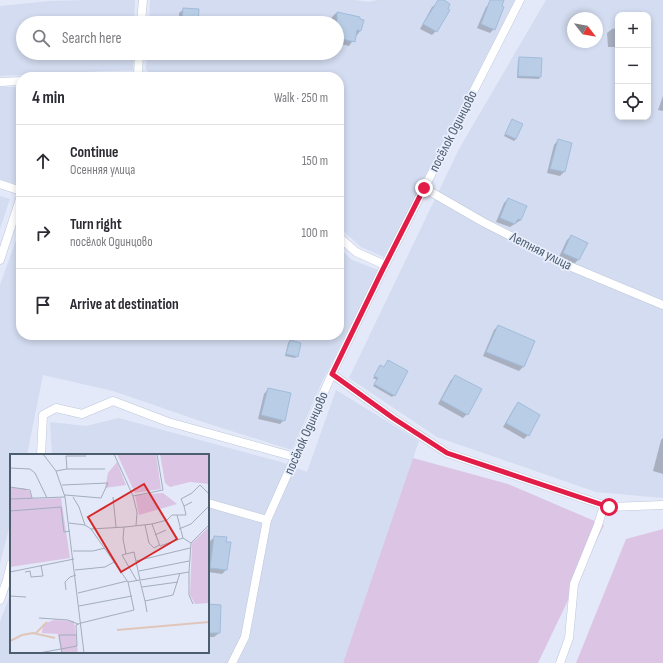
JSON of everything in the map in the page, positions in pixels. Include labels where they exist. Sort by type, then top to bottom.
[{"type":"lane","points":[[142,16],[143,0]]},
{"type":"lane","name":"посёлок Одинцово","points":[[232,663],[245,637],[266,520],[332,374],[385,265],[520,0]]},
{"type":"lane","points":[[139,60],[139,72]]},
{"type":"lane","points":[[0,82],[16,81]]},
{"type":"lane","points":[[0,184],[16,189]]},
{"type":"lane","name":"Летняя улица","points":[[424,188],[483,222],[567,265],[663,305]]},
{"type":"lane","points":[[0,260],[16,211]]},
{"type":"lane","points":[[344,241],[356,252],[385,265]]},
{"type":"lane","points":[[332,374],[393,418],[447,453],[609,507],[663,505]]},
{"type":"lane","points":[[41,454],[43,415],[56,408],[82,414],[113,401],[168,422],[295,457]]},
{"type":"lane","points":[[209,503],[266,520]]},
{"type":"lane","points":[[560,663],[569,638],[574,584],[598,525],[604,505]]},
{"type":"lane","points":[[0,600],[10,568]]},
{"type":"shaded area","points":[[135,0],[134,16],[16,16],[16,60],[134,60],[133,70],[89,72],[16,72],[16,75],[0,76],[0,6],[50,1]]},
{"type":"shaded area","points":[[150,0],[354,0],[369,2],[378,0],[515,0],[384,257],[361,247],[344,232],[344,72],[148,72],[146,69],[147,60],[344,60],[344,16],[149,16]]},
{"type":"shaded area","points":[[546,0],[663,0],[663,498],[596,492],[437,437],[349,378],[459,149]]},
{"type":"shaded area","points":[[0,87],[16,87],[16,184],[0,179]]},
{"type":"shaded area","points":[[0,196],[10,199],[0,229]]},
{"type":"shaded area","points":[[16,240],[16,340],[343,340],[322,382],[292,450],[203,422],[113,391],[43,375],[27,454],[10,454],[10,524],[0,564],[0,285]]},
{"type":"shaded area","points":[[344,253],[352,260],[378,270],[344,338]]},
{"type":"shaded area","points":[[336,390],[419,441],[343,663],[0,663],[0,622],[10,595],[10,653],[209,653],[209,454],[52,454],[50,422],[86,426],[119,418],[281,462],[307,472]]},
{"type":"shaded area","points":[[413,458],[508,484],[604,525],[538,663],[343,663]]},
{"type":"shaded area","points":[[663,529],[663,663],[576,663],[626,539]]},
{"type":"building","points":[[438,0],[444,0],[450,4],[448,9],[450,10],[437,32],[423,24]]},
{"type":"building","points":[[490,0],[504,0],[502,6],[504,7],[495,30],[481,24]]},
{"type":"building","points":[[183,8],[199,9],[198,16],[182,16]]},
{"type":"building","points":[[337,12],[360,17],[360,19],[364,20],[361,31],[357,30],[355,42],[344,40],[344,16],[337,16]]},
{"type":"building","points":[[519,57],[542,58],[541,77],[518,76]]},
{"type":"building","points":[[512,119],[523,124],[516,139],[505,134]]},
{"type":"building","points":[[558,139],[572,143],[565,172],[550,169]]},
{"type":"building","points":[[508,198],[527,206],[521,220],[518,219],[515,224],[500,218]]},
{"type":"building","points":[[571,235],[588,243],[579,260],[563,253]]},
{"type":"building","points":[[498,325],[535,341],[524,367],[486,352]]},
{"type":"building","points":[[290,340],[301,343],[298,357],[286,354]]},
{"type":"building","points":[[388,360],[408,371],[395,396],[374,384],[378,378],[374,376],[380,365],[384,367]]},
{"type":"building","points":[[455,375],[482,389],[468,415],[441,400]]},
{"type":"building","points":[[268,388],[291,393],[285,421],[261,415]]},
{"type":"building","points":[[518,402],[540,415],[529,436],[506,423]]},
{"type":"building","points":[[214,536],[227,537],[226,542],[231,542],[227,570],[210,568]]},
{"type":"building","points":[[209,604],[221,605],[220,633],[209,633]]},
{"type":"route","points":[[424,188],[332,374],[393,418],[447,453],[609,507]]}]
